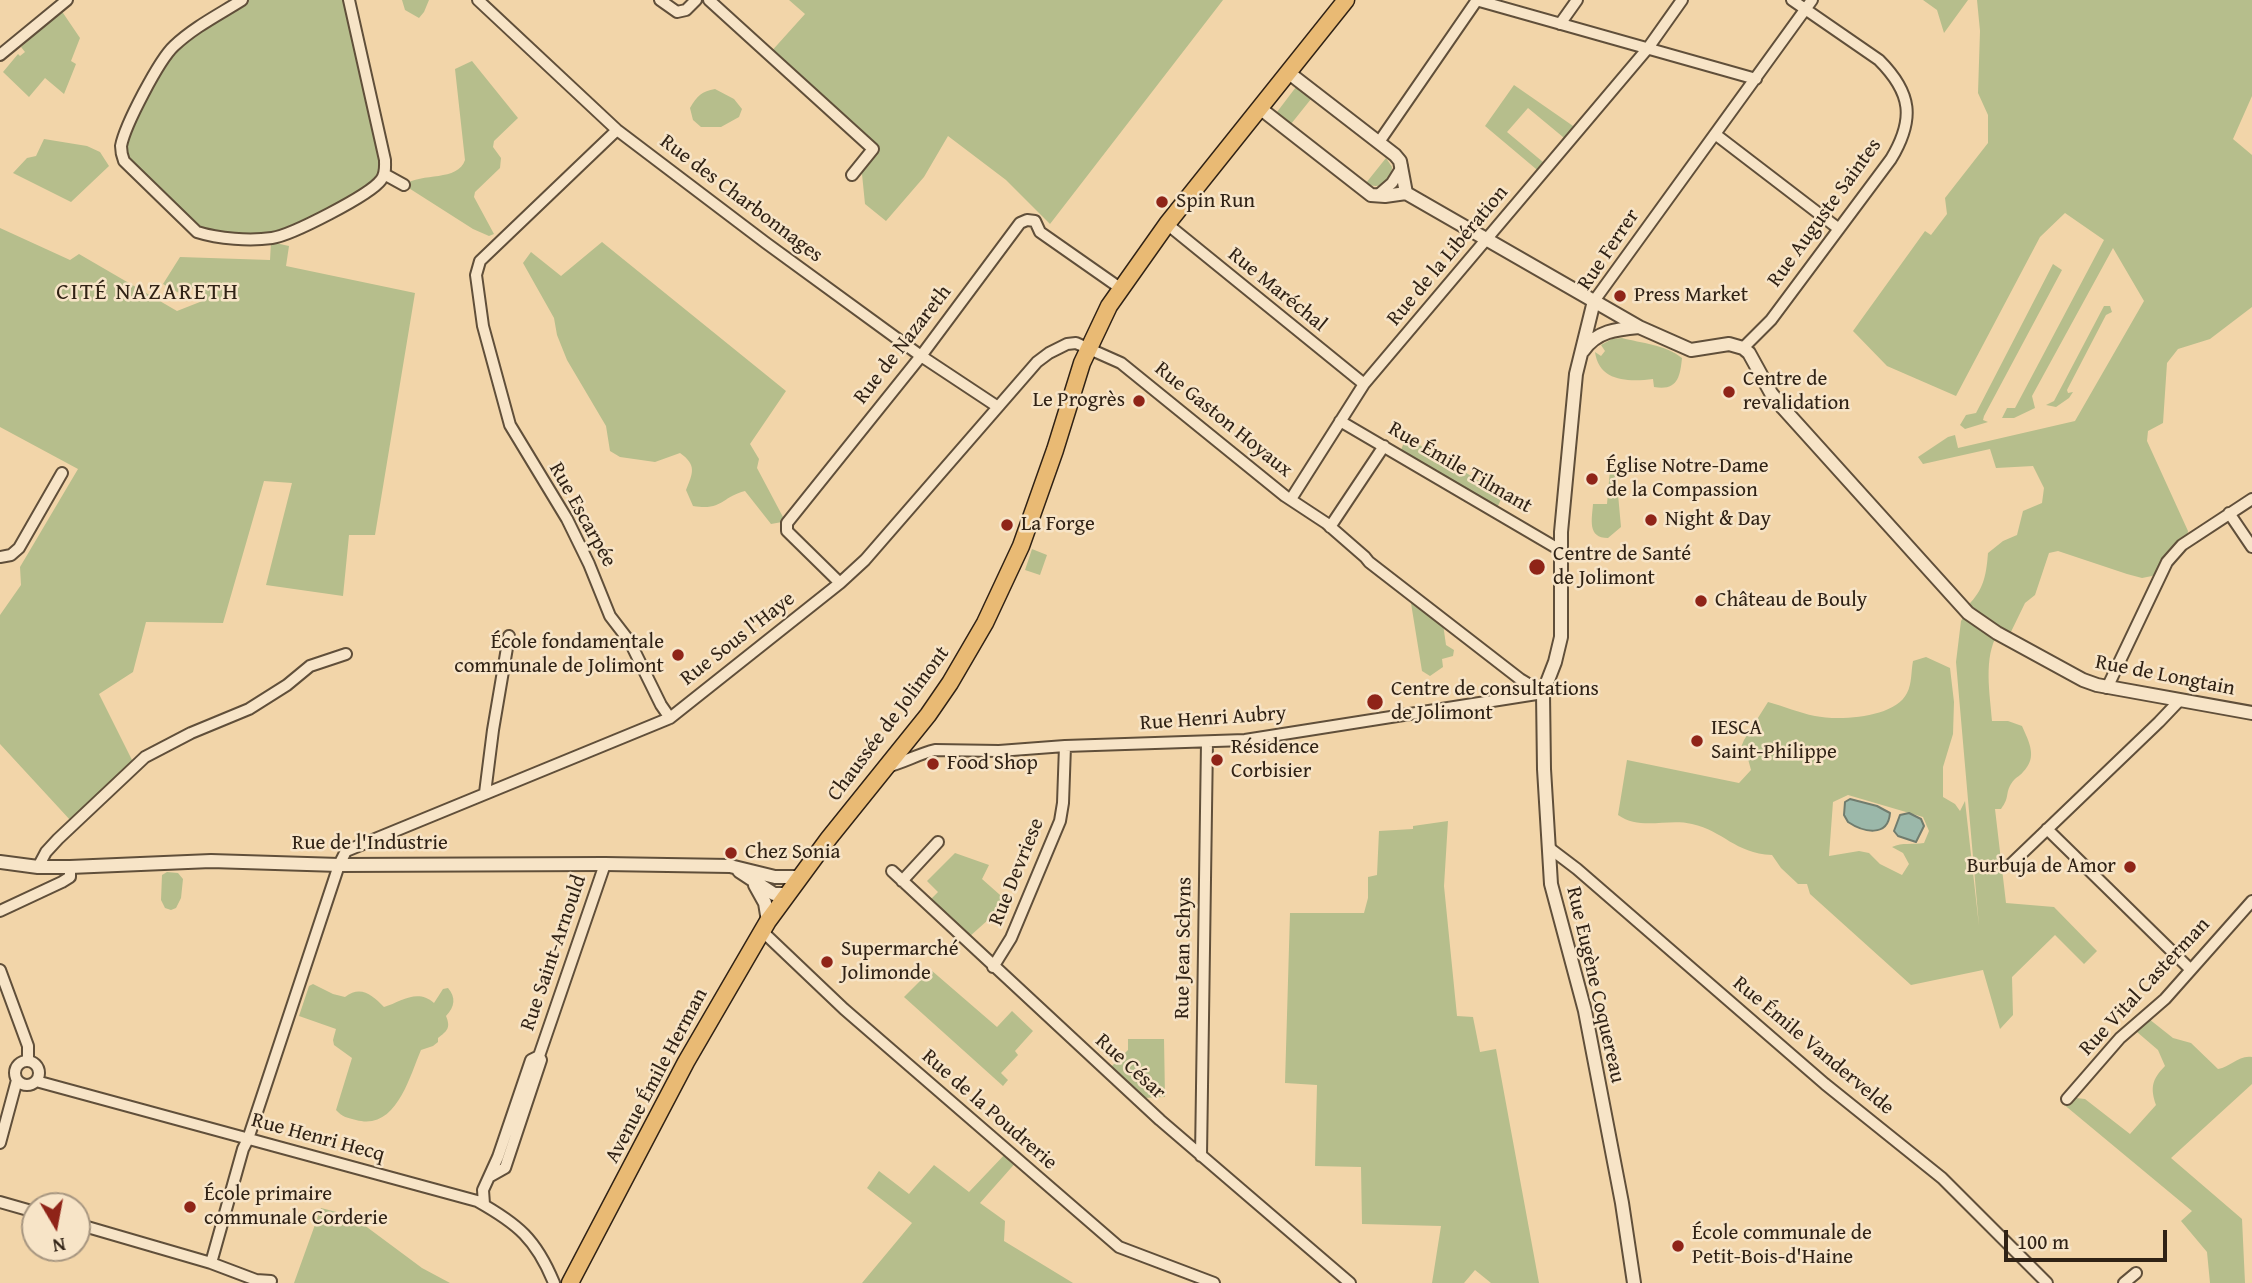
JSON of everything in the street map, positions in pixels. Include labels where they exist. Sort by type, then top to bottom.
[{"type":"main road","name":"Chaussée de Jolimont","points":[[800,877],[950,683],[998,597],[1032,514],[1089,347],[1104,314],[1167,224],[1346,0]]},
{"type":"main road","name":"Avenue Émile Herman","points":[[570,1283],[686,1062],[765,926],[800,877]]},
{"type":"street","points":[[0,55],[67,0]]},
{"type":"street","points":[[242,0],[185,37],[167,53],[121,145],[124,162],[197,232],[270,238],[293,232],[372,190],[384,174],[385,160],[349,0]]},
{"type":"street","name":"Rue des Charbonnages","points":[[478,0],[617,130],[921,356],[998,407]]},
{"type":"street","points":[[660,0],[677,12],[686,10],[696,0]]},
{"type":"street","points":[[709,0],[877,145],[852,175]]},
{"type":"street","points":[[1379,142],[1477,0],[1756,79]]},
{"type":"street","points":[[1560,24],[1577,0]]},
{"type":"street","name":"Rue de la Libération","points":[[1292,499],[1364,384],[1648,48],[1682,0]]},
{"type":"street","name":"Rue Auguste Saintes","points":[[1743,348],[1772,320],[1891,159],[1902,138],[1907,111],[1906,97],[1901,85],[1879,60],[1808,4],[1792,0]]},
{"type":"street","name":"Rue Ferrer","points":[[1543,693],[1561,637],[1560,550],[1565,476],[1578,357],[1594,301],[1808,4]]},
{"type":"street","points":[[1289,73],[1395,155],[1402,167],[1406,193]]},
{"type":"street","points":[[1261,108],[1371,195],[1406,193],[1639,327],[1691,350],[1729,344],[1743,348]]},
{"type":"street","name":"Rue Escarpée","points":[[617,130],[480,261],[475,275],[482,322],[510,425],[567,519],[610,616],[630,642],[670,718]]},
{"type":"street","points":[[1715,134],[1839,229]]},
{"type":"street","points":[[1377,196],[1392,183],[1402,167]]},
{"type":"street","points":[[384,174],[404,185]]},
{"type":"street","name":"Rue de Nazareth","points":[[840,583],[787,531],[786,526],[921,356],[1020,223],[1035,221],[1040,232],[1120,289]]},
{"type":"street","name":"Rue Maréchal","points":[[1167,224],[1364,384]]},
{"type":"street","points":[[1578,357],[1595,337],[1613,330],[1639,327]]},
{"type":"street","name":"Rue Sous l'Haye","points":[[339,865],[349,849],[670,718],[840,583],[871,554],[1037,362],[1067,344],[1076,343],[1089,347]]},
{"type":"street","name":"Rue Gaston Hoyaux","points":[[1089,347],[1121,363],[1285,496],[1330,527],[1368,562],[1520,679],[1543,693]]},
{"type":"street","name":"Rue de Longtain","points":[[1743,348],[1753,359],[1771,393],[1783,408],[1968,613],[1997,633],[2083,680],[2107,688],[2252,713]]},
{"type":"street","name":"Rue Émile Tilmant","points":[[1340,421],[1560,550]]},
{"type":"street","points":[[1330,527],[1384,446]]},
{"type":"street","points":[[0,557],[11,555],[19,548],[62,473]]},
{"type":"street","points":[[2107,688],[2166,562],[2182,545],[2252,499]]},
{"type":"street","points":[[2230,513],[2252,547]]},
{"type":"street","points":[[485,793],[509,636]]},
{"type":"street","points":[[38,867],[46,852],[58,839],[145,757],[191,733],[249,709],[287,685],[310,666],[346,653]]},
{"type":"street","name":"Rue Henri Aubry","points":[[886,767],[935,750],[999,751],[1245,740],[1543,693]]},
{"type":"street","name":"Rue Eugène Coquereau","points":[[1543,693],[1551,884],[1585,1011],[1622,1203],[1634,1283]]},
{"type":"street","points":[[2010,865],[2179,701]]},
{"type":"street","name":"Rue Jean Schyns","points":[[1201,1156],[1207,742]]},
{"type":"street","name":"Rue Devriese","points":[[993,967],[1011,939],[1060,821],[1065,746]]},
{"type":"street","points":[[2047,830],[2190,969]]},
{"type":"street","points":[[902,881],[938,842]]},
{"type":"street","name":"Rue Émile Vandervelde","points":[[1548,847],[1577,869],[1856,1111],[1941,1178],[2047,1283]]},
{"type":"street","name":"Rue de l'Industrie","points":[[6,862],[38,867],[211,861],[339,865],[730,866],[775,877],[800,877]]},
{"type":"street","name":"Rue Saint-Arnould","points":[[483,1190],[489,1177],[505,1168],[541,1060],[539,1056],[605,864]]},
{"type":"street","points":[[211,1263],[243,1149],[339,865]]},
{"type":"street","name":"Rue de l'Industrie","points":[[730,866],[774,894],[787,894]]},
{"type":"street","points":[[0,911],[70,877],[70,867]]},
{"type":"street","name":"Rue César","points":[[892,872],[1201,1156],[1350,1283]]},
{"type":"street","name":"Rue de l'Industrie","points":[[742,873],[758,889],[765,903],[765,926]]},
{"type":"street","name":"Rue Vital Casterman","points":[[2067,1099],[2120,1038],[2165,999],[2252,901]]},
{"type":"street","name":"Rue de la Poudrerie","points":[[765,926],[844,1009],[1111,1241],[1119,1247],[1214,1283]]},
{"type":"street","points":[[0,970],[28,1046],[28,1060]]},
{"type":"street","points":[[0,1143],[18,1080],[15,1072],[17,1066],[28,1060],[34,1062],[39,1069],[37,1081],[29,1085],[18,1080]]},
{"type":"street","name":"Rue Henri Hecq","points":[[37,1081],[470,1199],[512,1222],[534,1243],[554,1283]]},
{"type":"street","points":[[470,1199],[483,1190]]},
{"type":"street","points":[[483,1190],[484,1205]]},
{"type":"street","points":[[0,1202],[21,1208]]},
{"type":"street","points":[[91,1228],[211,1263],[256,1280],[271,1281]]},
{"type":"street","points":[[2124,1283],[2136,1273]]},
{"type":"green space","points":[[242,0],[349,0],[387,166],[383,179],[278,236],[204,234],[128,166],[123,143],[166,53]]},
{"type":"green space","points":[[402,0],[429,0],[419,18],[405,10]]},
{"type":"green space","points":[[789,0],[1223,0],[1050,224],[1006,180],[948,136],[924,177],[886,221],[865,204],[861,164],[873,150],[769,54],[805,14]]},
{"type":"green space","points":[[1923,0],[1968,0],[1944,33],[1937,10]]},
{"type":"green space","points":[[1977,0],[2252,0],[2252,96],[2233,139],[2252,155],[2252,307],[2210,339],[2178,349],[2167,363],[2163,423],[2148,431],[2147,441],[2188,531],[2186,542],[2160,572],[2142,578],[2058,551],[2049,553],[2035,595],[2025,603],[2008,638],[1998,633],[1990,653],[1992,721],[2008,721],[2022,726],[2031,755],[2028,766],[2011,784],[2004,805],[2001,809],[1995,809],[2006,903],[2054,907],[2097,951],[2084,964],[2055,935],[2012,977],[2013,1015],[2000,1029],[1983,970],[1911,985],[1810,894],[1807,884],[1798,884],[1772,855],[1748,850],[1692,824],[1636,822],[1618,815],[1627,760],[1739,783],[1751,770],[1748,759],[1739,752],[1768,702],[1809,715],[1825,717],[1851,718],[1879,713],[1901,701],[1909,689],[1913,661],[1926,657],[1950,668],[1954,702],[1953,734],[1943,767],[1943,797],[1955,804],[1960,811],[1965,801],[1979,926],[1956,662],[1961,621],[1967,612],[1964,609],[1982,584],[1988,553],[2003,541],[2017,535],[2023,511],[2042,503],[2044,488],[2033,466],[1996,468],[1990,449],[1923,464],[1918,457],[1955,435],[1958,448],[2075,421],[2144,301],[2113,248],[2032,396],[2035,408],[2014,418],[2002,418],[2007,408],[2015,408],[2104,240],[2065,213],[2040,237],[1956,396],[1887,366],[1853,331],[1925,231],[1931,235],[1947,214],[1945,198],[1988,143],[1988,115],[1978,93],[1980,31]],"holes":[[[1848,795],[1923,817],[1929,831],[1924,843],[1892,847],[1903,853],[1909,864],[1902,875],[1880,864],[1869,853],[1859,851],[1829,856],[1833,802]]]},
{"type":"green space","points":[[59,7],[80,38],[71,61],[76,64],[64,94],[45,78],[29,97],[3,72],[18,54],[20,56],[25,52],[21,47],[29,40],[24,34]]},
{"type":"green space","points":[[472,61],[518,118],[494,141],[493,147],[501,158],[500,168],[475,192],[474,197],[494,234],[489,236],[473,229],[404,185],[455,171],[465,160],[455,69]]},
{"type":"green space","points":[[1514,85],[1576,128],[1569,142],[1528,108],[1507,132],[1549,167],[1542,174],[1485,126]]},
{"type":"green space","points":[[1296,87],[1311,99],[1291,124],[1277,112]]},
{"type":"green space","points":[[715,89],[734,99],[742,109],[739,117],[721,127],[701,127],[693,120],[690,108],[700,95]]},
{"type":"green space","points":[[44,139],[87,146],[100,152],[109,166],[71,202],[13,173],[27,158],[36,156]]},
{"type":"green space","points":[[1386,158],[1392,167],[1387,181],[1376,186],[1366,183]]},
{"type":"green space","points":[[0,228],[70,260],[79,254],[177,311],[205,300],[199,286],[179,293],[163,284],[180,257],[270,260],[271,242],[289,246],[286,266],[415,293],[375,535],[349,535],[343,596],[266,585],[292,483],[264,481],[223,623],[146,622],[133,672],[99,694],[135,766],[71,821],[0,744],[0,615],[21,585],[20,567],[78,469],[0,427]]},
{"type":"green space","points":[[602,242],[786,391],[750,444],[759,459],[757,468],[783,517],[782,522],[771,524],[745,491],[710,507],[693,506],[686,490],[692,474],[691,465],[680,453],[655,462],[620,457],[610,451],[606,426],[567,360],[557,335],[554,318],[523,263],[531,252],[561,276]]},
{"type":"green space","points":[[2053,264],[2062,270],[1984,416],[1983,420],[1988,422],[1965,429],[1960,425],[1966,415],[1976,413]]},
{"type":"green space","points":[[2104,306],[2110,306],[2112,312],[2106,315],[2067,390],[2068,393],[2073,392],[2056,407],[2046,405],[2054,401]]},
{"type":"green space","points":[[1622,338],[1661,347],[1682,358],[1676,381],[1662,388],[1654,387],[1653,379],[1625,380],[1609,375],[1602,369],[1595,352],[1601,356],[1605,351],[1601,345],[1612,339]]},
{"type":"green space","points":[[1406,437],[1503,495],[1497,508],[1401,450]]},
{"type":"green space","points":[[1611,458],[1617,483],[1621,527],[1608,538],[1597,535],[1594,531],[1592,516],[1593,504],[1607,504]]},
{"type":"green space","points":[[1032,549],[1047,555],[1040,575],[1025,570]]},
{"type":"green space","points":[[1410,597],[1443,624],[1446,645],[1454,650],[1453,656],[1442,659],[1443,667],[1430,676],[1422,671]]},
{"type":"green space","points":[[1448,821],[1444,886],[1457,1016],[1473,1017],[1480,1052],[1496,1049],[1539,1283],[1491,1283],[1475,1270],[1464,1283],[1432,1283],[1441,1226],[1362,1224],[1361,1167],[1315,1166],[1317,1085],[1285,1083],[1290,913],[1364,913],[1368,898],[1368,877],[1377,875],[1379,831],[1413,829],[1413,826]]},
{"type":"green space","points":[[955,853],[989,865],[982,879],[1008,902],[969,937],[929,901],[938,892],[927,881]]},
{"type":"green space","points":[[167,872],[178,873],[183,879],[181,898],[176,908],[171,910],[165,908],[161,900],[162,875]]},
{"type":"green space","points":[[931,970],[997,1027],[1012,1011],[1033,1031],[1015,1051],[1018,1055],[1001,1073],[1008,1080],[1003,1086],[904,997]]},
{"type":"green space","points":[[313,984],[345,997],[356,992],[366,993],[384,1007],[415,996],[434,1003],[443,989],[448,988],[451,991],[453,1002],[446,1016],[447,1029],[438,1038],[438,1042],[421,1050],[399,1100],[381,1118],[370,1121],[356,1120],[343,1116],[336,1110],[352,1058],[334,1045],[336,1029],[299,1016],[309,986]]},
{"type":"green space","points":[[2149,1019],[2173,1038],[2191,1043],[2218,1069],[2252,1057],[2252,1084],[2171,1158],[2242,1219],[2245,1283],[2210,1283],[2207,1252],[2181,1221],[2192,1211],[2062,1103],[2068,1097],[2085,1099],[2130,1134],[2156,1105],[2153,1084],[2165,1066],[2158,1050],[2137,1032],[2137,1028]]},
{"type":"green space","points":[[1128,1039],[1164,1039],[1165,1097],[1143,1098],[1110,1068],[1128,1050]]},
{"type":"green space","points":[[1008,1151],[1018,1160],[980,1203],[1005,1221],[1004,1241],[1073,1283],[862,1283],[912,1223],[867,1188],[879,1171],[909,1194],[934,1165],[969,1192]]},
{"type":"green space","points":[[321,1208],[352,1216],[422,1268],[450,1283],[294,1283]]},
{"type":"shaded area","points":[[1850,799],[1877,806],[1890,813],[1885,826],[1874,831],[1848,822],[1844,815],[1845,802]]},
{"type":"shaded area","points":[[1909,813],[1921,819],[1924,826],[1916,842],[1898,836],[1894,831],[1900,815]]},
{"type":"place","name":"Spin Run","points":[[1162,202]]},
{"type":"place","name":"Press Market","points":[[1620,296]]},
{"type":"place","name":"Centre de revalidation","points":[[1729,392]]},
{"type":"place","name":"Le Progrès","points":[[1139,401]]},
{"type":"place","name":"Église Notre-Dame de la Compassion","points":[[1592,479]]},
{"type":"place","name":"Night & Day","points":[[1651,520]]},
{"type":"place","name":"La Forge","points":[[1007,525]]},
{"type":"place","name":"Centre de Santé de Jolimont","points":[[1537,567]]},
{"type":"place","name":"Château de Bouly","points":[[1701,601]]},
{"type":"place","name":"École fondamentale communale de Jolimont","points":[[678,655]]},
{"type":"place","name":"Centre de consultations de Jolimont","points":[[1375,702]]},
{"type":"place","name":"IESCA Saint-Philippe","points":[[1697,741]]},
{"type":"place","name":"Résidence Corbisier","points":[[1217,760]]},
{"type":"place","name":"Food Shop","points":[[933,764]]},
{"type":"place","name":"Chez Sonia","points":[[731,853]]},
{"type":"place","name":"Burbuja de Amor","points":[[2130,867]]},
{"type":"place","name":"Supermarché Jolimonde","points":[[827,962]]},
{"type":"place","name":"École primaire communale Corderie","points":[[190,1207]]},
{"type":"place","name":"École communale de Petit-Bois-d'Haine","points":[[1678,1246]]},
{"type":"district","name":"CITÉ NAZARETH","points":[[148,293]]}]
